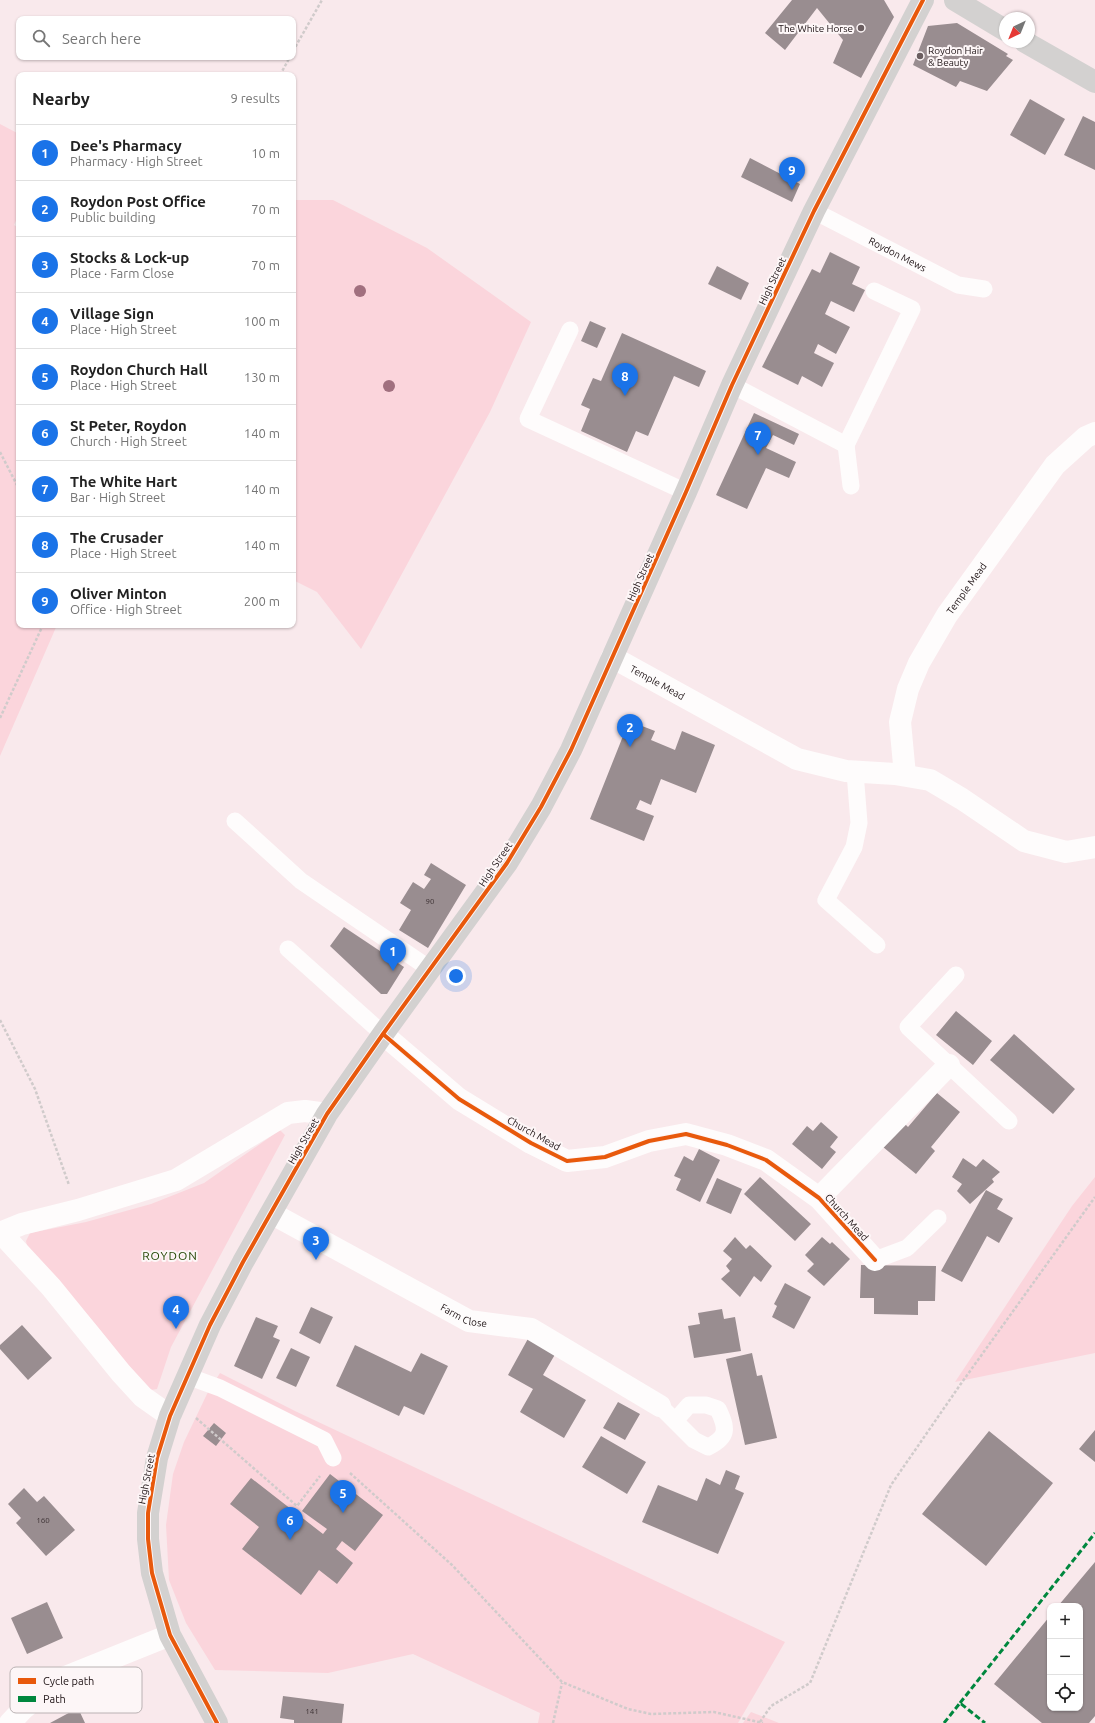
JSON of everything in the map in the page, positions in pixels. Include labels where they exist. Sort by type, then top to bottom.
[{"type":"main road","name":"High Street","points":[[218,1723],[170,1635],[152,1573],[148,1539],[148,1513],[157,1458],[173,1409],[210,1325],[327,1114],[507,863],[541,807],[570,750],[686,492],[732,385],[814,211],[923,0]]},
{"type":"main road","points":[[955,0],[999,26]]},
{"type":"main road","points":[[1035,48],[1095,82]]},
{"type":"street","name":"Temple Mead","points":[[904,775],[900,722],[908,689],[919,664],[947,615],[1055,465],[1086,438],[1095,433]]},
{"type":"street","name":"Temple Mead","points":[[612,657],[797,759],[846,772],[904,775],[930,780],[962,799],[1024,841],[1066,852],[1095,847]]},
{"type":"street","name":"Church Mead","points":[[383,1034],[459,1099],[531,1143],[567,1161],[605,1157],[649,1141],[686,1134],[727,1145],[766,1160],[819,1198],[875,1260]]},
{"type":"street","name":"Church Mead","points":[[819,1198],[949,1065]]},
{"type":"street","name":"High Street","points":[[173,1409],[143,1397],[134,1388],[50,1287],[0,1233],[22,1224],[78,1210],[176,1180],[288,1113],[305,1110],[327,1114]]},
{"type":"street","name":"Farm Close","points":[[271,1213],[469,1321],[531,1329],[660,1406]]},
{"type":"street","points":[[90,1667],[170,1635]]},
{"type":"street","points":[[10,1723],[19,1713]]},
{"type":"lane","name":"Roydon Mews","points":[[814,211],[958,285],[984,289]]},
{"type":"lane","points":[[851,486],[846,444],[912,309],[874,291]]},
{"type":"lane","points":[[570,330],[528,419],[686,492]]},
{"type":"lane","points":[[732,385],[846,444]]},
{"type":"lane","points":[[855,772],[859,823],[854,847],[826,900],[877,945]]},
{"type":"lane","points":[[235,821],[302,882],[430,969]]},
{"type":"lane","points":[[288,949],[383,1034]]},
{"type":"lane","points":[[956,975],[908,1027],[1009,1121]]},
{"type":"lane","points":[[875,1260],[907,1248],[938,1218]]},
{"type":"lane","points":[[187,1376],[220,1388],[324,1440],[333,1458]]},
{"type":"lane","points":[[660,1406],[675,1421]]},
{"type":"path","points":[[296,47],[322,0]]},
{"type":"path","points":[[282,72],[288,60]]},
{"type":"path","points":[[0,452],[16,484]]},
{"type":"path","points":[[0,718],[42,628]]},
{"type":"path","points":[[0,1020],[35,1089],[78,1210]]},
{"type":"path","points":[[760,1722],[771,1706],[810,1683],[891,1485],[960,1385],[1095,1197]]},
{"type":"path","points":[[173,1409],[297,1506],[333,1458],[452,1565],[562,1682],[628,1709],[651,1714],[714,1712],[763,1723]]},
{"type":"path","points":[[553,1723],[562,1682]]},
{"type":"shaded area","points":[[0,124],[16,132],[16,221],[14,225],[16,226],[16,628],[56,628],[0,756]]},
{"type":"shaded area","points":[[296,200],[333,200],[427,248],[531,322],[490,412],[361,649],[317,592],[296,582]]},
{"type":"shaded area","points":[[280,1130],[285,1135],[171,1347],[157,1389],[151,1390],[139,1380],[129,1368],[91,1318],[28,1250],[26,1241],[30,1233],[86,1222],[151,1204],[204,1183]]},
{"type":"shaded area","points":[[1095,1177],[1095,1353],[955,1382],[1072,1206]]},
{"type":"shaded area","points":[[220,1373],[295,1411],[785,1642],[738,1723],[538,1723],[540,1713],[413,1654],[328,1673],[215,1670],[186,1623],[169,1580],[166,1525],[173,1474],[184,1442],[207,1394]]},
{"type":"shaded area","points":[[751,1712],[779,1723],[743,1723]]},
{"type":"building","name":"The White Horse","points":[[792,0],[884,0],[894,17],[861,78],[833,63],[843,40],[817,8],[785,50],[765,33]]},
{"type":"building","points":[[957,23],[1008,54],[1006,56],[1013,60],[987,91],[960,81],[956,87],[913,65],[928,26]]},
{"type":"building","points":[[1030,99],[1065,119],[1045,155],[1010,135]]},
{"type":"building","points":[[1083,116],[1095,122],[1095,170],[1064,155]]},
{"type":"building","points":[[750,158],[800,184],[792,202],[741,177]]},
{"type":"building","points":[[830,252],[860,267],[852,284],[865,290],[854,312],[831,301],[825,314],[850,327],[836,354],[818,344],[814,353],[834,363],[822,387],[802,376],[798,385],[762,367],[812,269],[820,273]]},
{"type":"building","points":[[717,266],[749,283],[741,300],[708,284]]},
{"type":"building","points":[[590,321],[606,328],[597,348],[581,341]]},
{"type":"building","points":[[622,333],[706,371],[699,387],[674,376],[648,436],[636,431],[627,452],[581,431],[590,409],[581,405],[593,378],[601,381]]},
{"type":"building","points":[[754,413],[799,434],[794,445],[773,435],[766,448],[796,462],[789,478],[766,468],[747,509],[716,495]]},
{"type":"building","points":[[629,721],[655,731],[651,740],[675,750],[682,731],[715,745],[696,793],[661,779],[651,805],[640,800],[636,809],[654,816],[644,841],[590,819]]},
{"type":"building","points":[[431,863],[466,885],[428,948],[399,930],[411,910],[400,903],[413,882],[424,889],[431,879],[424,875]]},
{"type":"building","points":[[344,927],[404,967],[387,994],[381,994],[330,946]]},
{"type":"building","points":[[956,1011],[992,1041],[973,1065],[936,1035]]},
{"type":"building","points":[[1014,1034],[1075,1089],[1053,1114],[990,1060]]},
{"type":"building","points":[[937,1093],[960,1112],[931,1147],[935,1151],[916,1174],[883,1147],[904,1123],[908,1127]]},
{"type":"building","points":[[821,1122],[838,1137],[830,1147],[836,1152],[822,1169],[792,1144],[807,1126],[813,1131]]},
{"type":"building","points":[[699,1149],[720,1160],[700,1202],[676,1190],[681,1179],[674,1176],[684,1156],[693,1161]]},
{"type":"building","points":[[963,1158],[976,1167],[983,1159],[1000,1172],[992,1179],[994,1182],[970,1204],[957,1191],[962,1184],[952,1177]]},
{"type":"building","points":[[760,1177],[811,1224],[795,1241],[744,1194]]},
{"type":"building","points":[[717,1178],[742,1189],[731,1214],[706,1203]]},
{"type":"building","points":[[986,1190],[1003,1199],[997,1209],[1013,1218],[999,1243],[987,1236],[962,1282],[941,1271]]},
{"type":"building","points":[[735,1237],[746,1249],[750,1245],[772,1266],[761,1282],[754,1276],[740,1297],[721,1279],[730,1271],[726,1266],[732,1259],[723,1251]]},
{"type":"building","points":[[822,1237],[830,1244],[832,1242],[850,1259],[824,1286],[807,1271],[814,1264],[805,1255]]},
{"type":"building","points":[[861,1265],[936,1266],[935,1301],[918,1301],[918,1315],[874,1314],[874,1298],[860,1298]]},
{"type":"building","points":[[785,1283],[811,1297],[794,1329],[772,1317],[777,1306],[774,1304]]},
{"type":"building","points":[[311,1307],[333,1317],[320,1344],[299,1333]]},
{"type":"building","points":[[722,1309],[724,1319],[735,1317],[741,1351],[694,1358],[688,1326],[700,1324],[698,1313]]},
{"type":"building","points":[[256,1317],[278,1326],[273,1337],[280,1340],[262,1379],[234,1366]]},
{"type":"building","points":[[22,1325],[52,1358],[28,1380],[0,1349],[0,1345]]},
{"type":"building","points":[[530,1335],[557,1351],[543,1375],[586,1400],[564,1438],[520,1412],[533,1389],[508,1375]]},
{"type":"building","points":[[355,1345],[411,1372],[421,1353],[448,1366],[424,1415],[404,1406],[399,1416],[336,1386]]},
{"type":"building","points":[[291,1348],[310,1357],[296,1387],[276,1378]]},
{"type":"building","points":[[752,1353],[757,1376],[762,1375],[777,1438],[745,1445],[726,1359]]},
{"type":"building","points":[[618,1402],[640,1414],[625,1440],[603,1428]]},
{"type":"building","points":[[214,1423],[226,1433],[216,1446],[203,1436]]},
{"type":"building","points":[[1095,1430],[1095,1462],[1079,1449]]},
{"type":"building","points":[[989,1431],[1053,1483],[986,1566],[922,1514]]},
{"type":"building","points":[[601,1436],[646,1462],[627,1494],[582,1467]]},
{"type":"building","points":[[726,1470],[740,1476],[735,1489],[744,1493],[718,1554],[642,1522],[658,1485],[697,1501],[706,1478],[720,1485]]},
{"type":"building","points":[[330,1474],[383,1515],[355,1551],[342,1541],[336,1549],[353,1563],[337,1584],[319,1570],[301,1595],[242,1549],[259,1527],[230,1504],[251,1478],[323,1534],[327,1529],[302,1511]]},
{"type":"building","points":[[24,1488],[37,1502],[44,1496],[75,1530],[46,1556],[16,1523],[21,1518],[8,1504]]},
{"type":"building","points":[[1095,1562],[1095,1716],[1089,1723],[1042,1723],[994,1684],[1047,1620],[1047,1711],[1083,1711],[1083,1603],[1061,1603]]},
{"type":"building","points":[[47,1602],[63,1638],[27,1654],[11,1618]]},
{"type":"building","points":[[283,1696],[344,1704],[342,1723],[294,1723],[294,1720],[280,1718]]},
{"type":"building","points":[[69,1713],[80,1713],[85,1723],[50,1723]]},
{"type":"marked path","points":[[960,1703],[1095,1533]]},
{"type":"marked path","points":[[944,1723],[960,1703],[985,1723]]},
{"type":"cycle path","points":[[217,1723],[170,1635],[152,1573],[148,1539],[148,1513],[157,1458],[170,1416],[210,1325],[243,1262],[327,1114],[507,863],[541,807],[571,750],[732,385],[814,211],[923,0]]},
{"type":"cycle path","points":[[383,1034],[459,1099],[531,1143],[567,1161],[605,1157],[649,1141],[686,1134],[727,1145],[766,1160],[819,1198],[875,1260]]},
{"type":"place","name":"The White Horse","points":[[861,28]]},
{"type":"place","name":"Roydon Hair & Beauty","points":[[920,56]]},
{"type":"place","name":"Oliver Minton","points":[[792,190]]},
{"type":"place","name":"The Crusader","points":[[625,396]]},
{"type":"place","name":"The White Hart","points":[[758,455]]},
{"type":"place","name":"Roydon Post Office","points":[[630,747]]},
{"type":"place","name":"Dee's Pharmacy","points":[[393,971]]},
{"type":"place","name":"Stocks & Lock-up","points":[[316,1260]]},
{"type":"place","name":"Village Sign","points":[[176,1329]]},
{"type":"place","name":"Roydon Church Hall","points":[[343,1513]]},
{"type":"place","name":"St Peter, Roydon","points":[[290,1540]]},
{"type":"district","name":"ROYDON","points":[[170,1256]]}]
